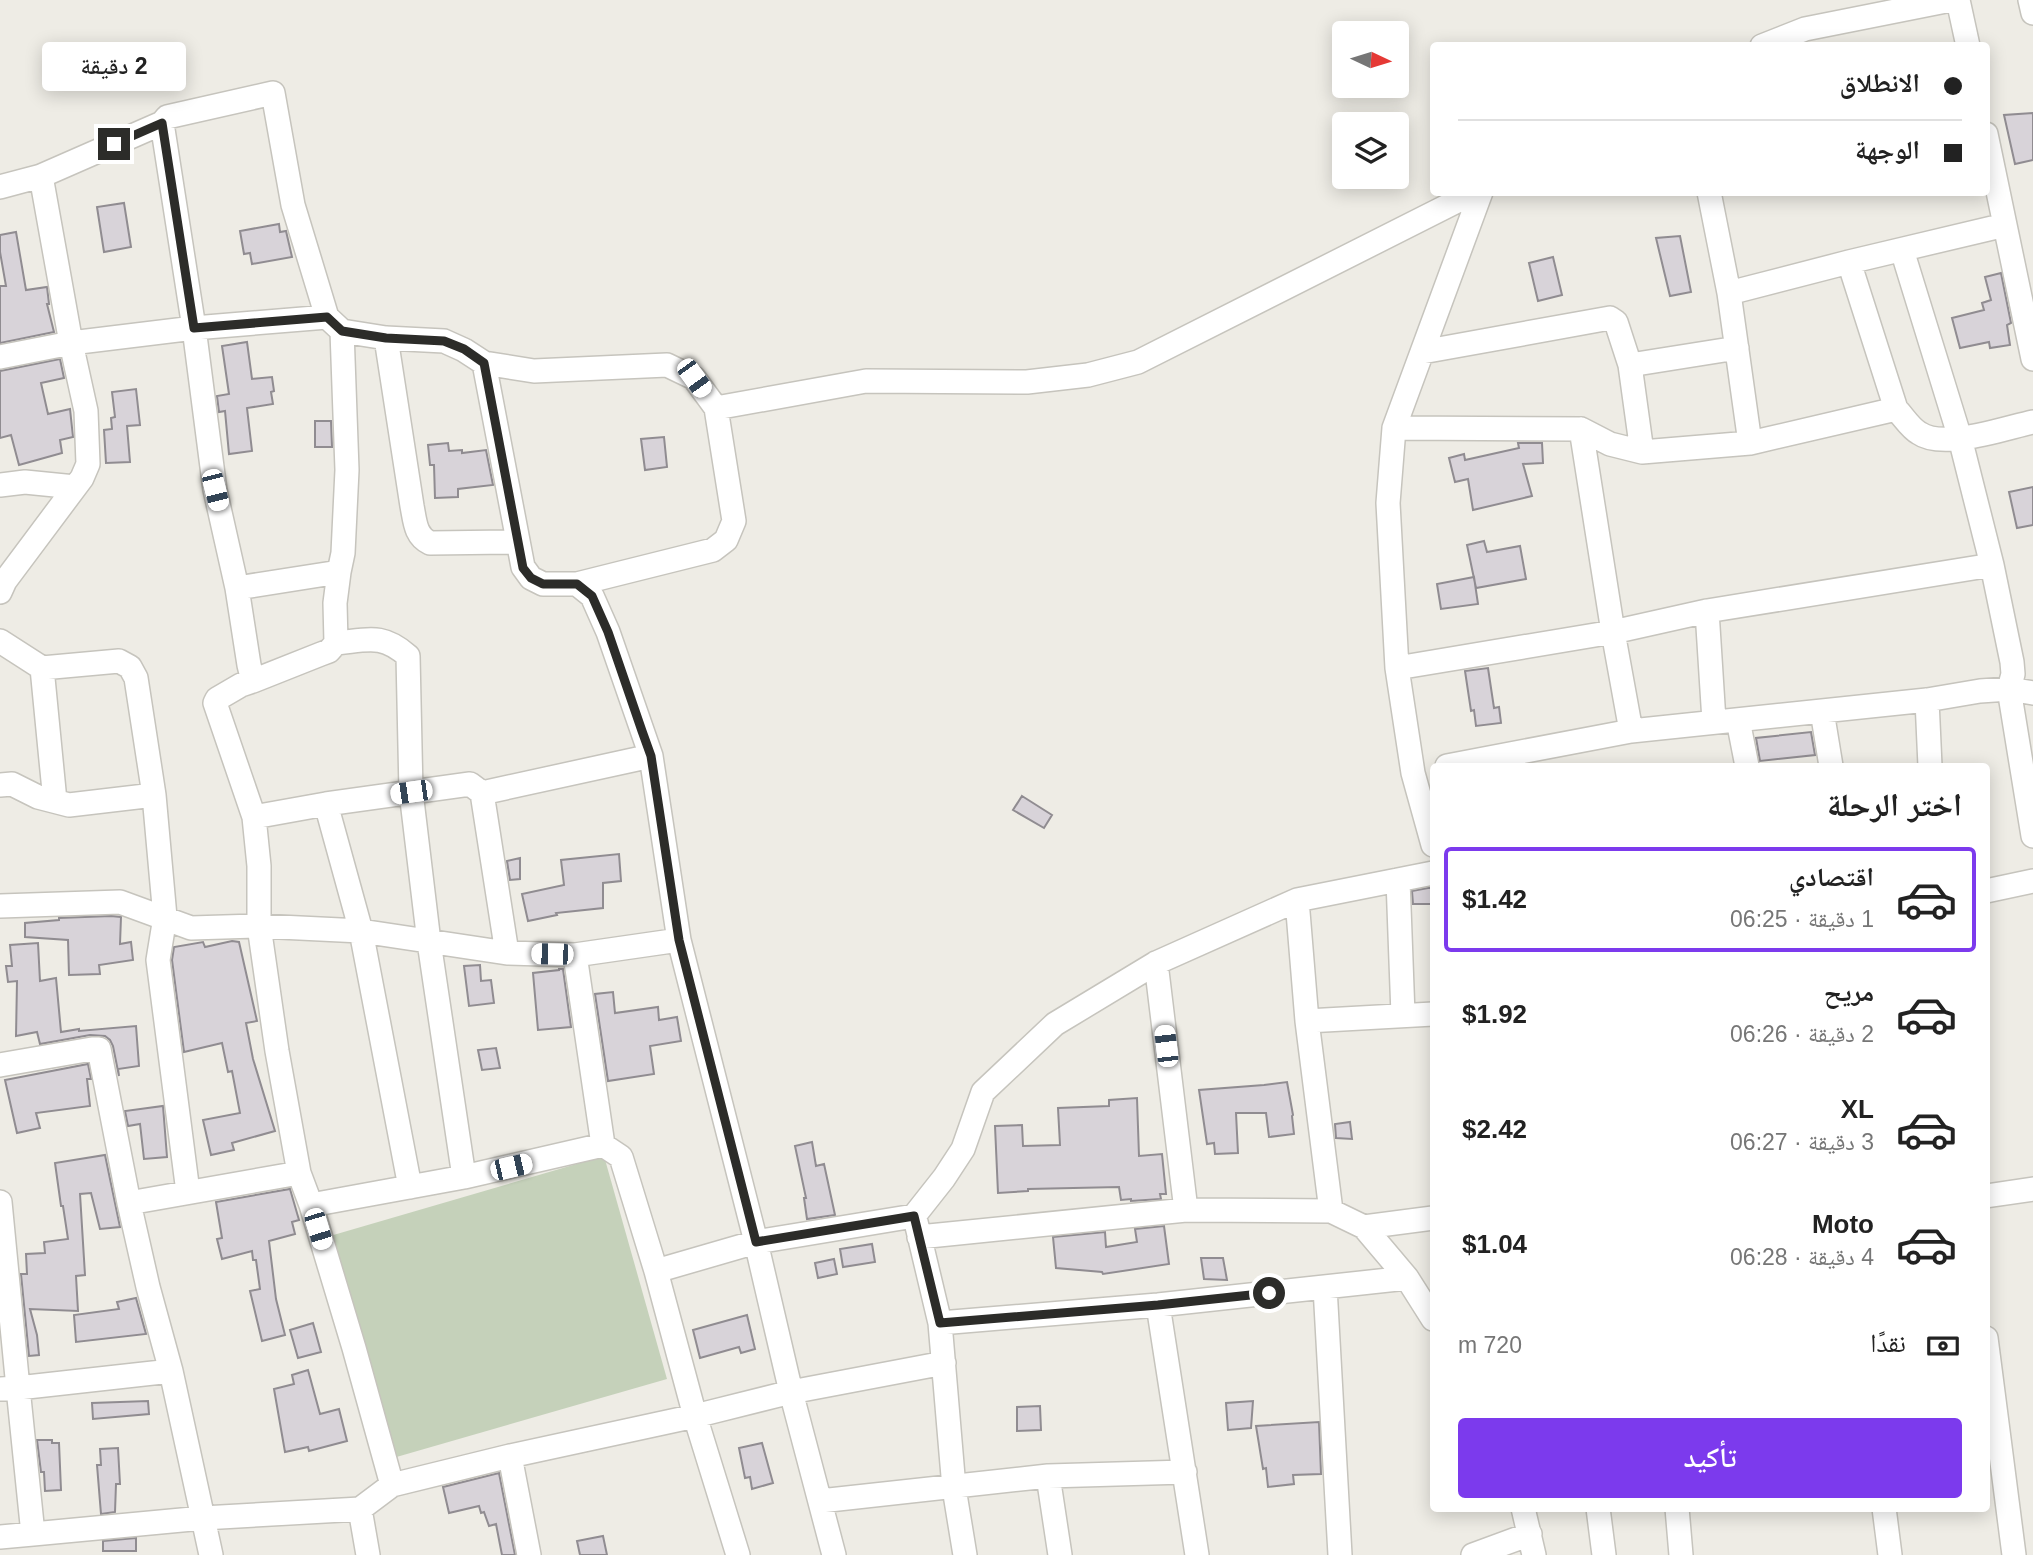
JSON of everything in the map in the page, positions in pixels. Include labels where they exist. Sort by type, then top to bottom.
[{"type":"street","points":[[1772,42],[1805,29],[1951,0]]},
{"type":"street","points":[[1958,0],[1967,42]]},
{"type":"street","points":[[2029,0],[2033,13]]},
{"type":"street","points":[[0,187],[41,176],[162,123],[167,117],[273,93],[293,205],[334,324],[347,470],[343,553],[335,603],[336,643]]},
{"type":"street","points":[[162,123],[194,328],[215,490],[237,588],[253,681]]},
{"type":"street","points":[[1990,153],[2005,225],[2024,266],[2033,359]]},
{"type":"street","points":[[0,592],[5,581],[82,478],[88,464],[86,411],[41,176]]},
{"type":"street","points":[[716,408],[866,381],[1027,382],[1088,375],[1138,362],[1467,196]]},
{"type":"street","points":[[1430,823],[1423,771],[1397,668],[1388,503],[1394,428],[1480,196]]},
{"type":"street","points":[[1710,196],[1729,293],[1750,443]]},
{"type":"street","points":[[1729,293],[2005,225]]},
{"type":"street","points":[[1902,250],[1960,438],[1992,565],[2012,662],[2013,674],[2009,689],[2033,836]]},
{"type":"street","points":[[1849,262],[1896,409],[1919,433],[1937,440],[1960,438],[2033,422]]},
{"type":"street","points":[[1422,352],[1610,318],[1616,321],[1630,365],[1642,452]]},
{"type":"street","points":[[0,357],[71,343],[194,328],[334,324],[386,338],[444,341],[464,349],[484,363],[534,371],[667,365],[694,378],[716,408],[734,521],[726,540],[713,550],[577,584],[543,584],[531,578],[523,568],[484,363]]},
{"type":"street","points":[[386,338],[412,506],[417,531],[422,539],[430,543],[518,542]]},
{"type":"street","points":[[1630,365],[1737,348]]},
{"type":"street","points":[[1394,428],[1581,429],[1610,444],[1642,452],[1750,443],[1896,409]]},
{"type":"street","points":[[1581,429],[1631,731]]},
{"type":"street","points":[[0,485],[25,482],[75,487]]},
{"type":"street","points":[[1397,668],[1613,632],[1707,611],[1992,565]]},
{"type":"street","points":[[237,588],[339,572]]},
{"type":"street","points":[[577,584],[592,596],[608,632],[651,756],[679,940],[834,1555]]},
{"type":"street","points":[[1707,611],[1714,721]]},
{"type":"street","points":[[392,1485],[354,1348],[299,1173],[277,1051],[259,926],[259,866],[254,817],[215,703],[217,699],[241,685],[321,654],[336,643],[379,640],[390,642],[408,656],[411,792],[429,942],[464,1177]]},
{"type":"street","points":[[0,641],[42,668],[119,661],[130,667],[136,678],[153,795],[165,917],[158,960],[188,1192]]},
{"type":"street","points":[[42,668],[55,801]]},
{"type":"street","points":[[1463,763],[1631,731],[1927,700],[1980,691],[2009,689],[2033,693]]},
{"type":"street","points":[[1927,700],[1930,763]]},
{"type":"street","points":[[1822,711],[1831,763]]},
{"type":"street","points":[[1738,720],[1747,763]]},
{"type":"street","points":[[482,793],[651,756]]},
{"type":"street","points":[[0,785],[12,784],[38,797],[69,805],[153,795]]},
{"type":"street","points":[[254,817],[470,784],[482,793],[507,953]]},
{"type":"street","points":[[326,804],[361,931],[410,1187]]},
{"type":"street","points":[[965,1555],[954,1488],[940,1323],[917,1226],[963,1149],[983,1092],[1055,1024],[1156,963],[1297,900],[1430,874]]},
{"type":"street","points":[[1398,880],[1403,1016]]},
{"type":"street","points":[[1990,890],[2033,881]]},
{"type":"street","points":[[1297,900],[1307,1021],[1331,1211]]},
{"type":"street","points":[[0,906],[120,902],[191,928],[259,926],[361,931],[507,953],[575,955],[679,940]]},
{"type":"street","points":[[575,955],[603,1145]]},
{"type":"street","points":[[1156,963],[1186,1210]]},
{"type":"street","points":[[1307,1021],[1430,1014]]},
{"type":"street","points":[[0,1065],[99,1049],[129,1203],[171,1371],[211,1555]]},
{"type":"street","points":[[311,1205],[464,1177],[603,1145],[621,1157],[738,1555]]},
{"type":"street","points":[[129,1203],[299,1173]]},
{"type":"street","points":[[1990,1195],[2033,1189]]},
{"type":"street","points":[[0,1202],[9,1389],[33,1534]]},
{"type":"street","points":[[656,1271],[756,1242],[917,1226],[1186,1210],[1331,1211],[1364,1227],[1407,1278],[1430,1314]]},
{"type":"street","points":[[1364,1227],[1430,1218]]},
{"type":"street","points":[[940,1323],[1158,1305],[1407,1278]]},
{"type":"street","points":[[1325,1287],[1340,1555]]},
{"type":"street","points":[[1158,1305],[1197,1555]]},
{"type":"street","points":[[0,1537],[203,1518],[360,1509],[392,1485],[791,1392],[944,1363]]},
{"type":"street","points":[[9,1389],[171,1371]]},
{"type":"street","points":[[1990,1400],[1996,1494],[2014,1555]]},
{"type":"street","points":[[510,1456],[529,1555]]},
{"type":"street","points":[[820,1501],[1048,1476],[1185,1472]]},
{"type":"street","points":[[1048,1476],[1060,1555]]},
{"type":"street","points":[[360,1509],[368,1555]]},
{"type":"street","points":[[1473,1555],[1532,1544],[1524,1512]]},
{"type":"street","points":[[1599,1512],[1604,1555]]},
{"type":"street","points":[[1677,1512],[1681,1555]]},
{"type":"street","points":[[1885,1512],[1890,1555]]},
{"type":"green space","points":[[604,1156],[667,1379],[393,1458],[330,1236]]},
{"type":"building","points":[[2033,113],[2033,160],[2015,164],[2004,115]]},
{"type":"building","points":[[124,203],[131,247],[104,252],[97,207]]},
{"type":"building","points":[[279,224],[280,232],[286,231],[292,257],[252,264],[250,253],[244,254],[240,231]]},
{"type":"building","points":[[16,232],[26,290],[47,287],[47,304],[54,332],[0,343],[0,286],[6,286],[0,235]]},
{"type":"building","points":[[1680,236],[1691,292],[1670,296],[1656,238]]},
{"type":"building","points":[[1553,257],[1562,295],[1538,301],[1529,263]]},
{"type":"building","points":[[2001,273],[2011,323],[2007,325],[2010,345],[1990,348],[1989,342],[1960,348],[1952,318],[1984,310],[1982,303],[1991,300],[1985,277]]},
{"type":"building","points":[[247,342],[252,379],[272,377],[273,404],[247,408],[252,451],[229,454],[225,411],[219,412],[217,396],[229,394],[222,346]]},
{"type":"building","points":[[60,359],[64,378],[41,383],[48,414],[70,409],[73,437],[60,440],[62,453],[19,465],[11,435],[0,438],[0,371]]},
{"type":"building","points":[[136,389],[140,425],[127,426],[130,462],[106,463],[104,430],[112,429],[111,418],[115,417],[112,392]]},
{"type":"building","points":[[315,421],[331,421],[332,447],[315,447]]},
{"type":"building","points":[[664,437],[667,467],[645,470],[641,439]]},
{"type":"building","points":[[448,443],[449,451],[462,450],[462,453],[486,450],[493,485],[458,489],[458,497],[435,498],[434,465],[430,465],[428,445]]},
{"type":"building","points":[[1518,443],[1542,443],[1543,463],[1523,464],[1532,496],[1473,510],[1468,479],[1455,482],[1449,458],[1464,454],[1465,460],[1519,448]]},
{"type":"building","points":[[2033,487],[2033,525],[2017,528],[2009,492]]},
{"type":"building","points":[[1484,541],[1487,552],[1520,546],[1526,579],[1476,588],[1467,545]]},
{"type":"building","points":[[1474,577],[1478,604],[1441,609],[1437,584]]},
{"type":"building","points":[[1488,668],[1494,708],[1499,707],[1501,723],[1476,726],[1465,671]]},
{"type":"building","points":[[1811,732],[1815,755],[1760,761],[1756,738]]},
{"type":"building","points":[[1022,796],[1052,815],[1044,828],[1013,810]]},
{"type":"building","points":[[619,854],[621,881],[603,883],[603,908],[556,913],[557,915],[528,921],[522,894],[564,885],[561,860]]},
{"type":"building","points":[[520,858],[520,879],[510,880],[507,861]]},
{"type":"building","points":[[1430,888],[1430,904],[1413,904],[1412,891]]},
{"type":"building","points":[[121,917],[120,944],[131,942],[133,960],[99,965],[100,974],[69,975],[68,940],[25,937],[25,923],[59,918]]},
{"type":"building","points":[[203,942],[205,947],[239,942],[257,1021],[246,1023],[253,1059],[275,1131],[232,1143],[234,1150],[211,1155],[203,1120],[240,1113],[232,1071],[228,1072],[222,1043],[184,1052],[172,960],[174,947]]},
{"type":"building","points":[[38,943],[40,981],[56,978],[61,1032],[136,1026],[139,1066],[118,1069],[119,1076],[113,1046],[105,1036],[90,1035],[40,1044],[37,1032],[16,1036],[17,981],[8,982],[6,966],[12,966],[10,945]]},
{"type":"building","points":[[480,965],[481,981],[491,980],[494,1003],[469,1006],[464,966]]},
{"type":"building","points":[[563,969],[571,1027],[538,1030],[533,973]]},
{"type":"building","points":[[613,992],[615,1013],[658,1007],[659,1020],[677,1017],[681,1041],[650,1046],[654,1074],[608,1081],[595,994]]},
{"type":"building","points":[[496,1048],[500,1068],[482,1070],[478,1050]]},
{"type":"building","points":[[88,1064],[91,1079],[87,1079],[90,1106],[36,1113],[40,1128],[17,1133],[5,1080]]},
{"type":"building","points":[[1287,1082],[1294,1134],[1269,1137],[1266,1113],[1236,1113],[1238,1153],[1215,1154],[1214,1143],[1207,1144],[1199,1090]]},
{"type":"building","points":[[1137,1098],[1139,1156],[1162,1154],[1166,1194],[1160,1194],[1161,1199],[1121,1200],[1119,1187],[1028,1189],[998,1193],[995,1126],[1022,1125],[1023,1146],[1060,1145],[1058,1108],[1109,1106],[1109,1100]]},
{"type":"building","points":[[163,1106],[167,1157],[144,1159],[140,1124],[128,1126],[125,1111]]},
{"type":"building","points":[[1350,1122],[1352,1139],[1336,1138],[1335,1124]]},
{"type":"building","points":[[812,1142],[816,1166],[824,1164],[835,1215],[807,1219],[806,1198],[795,1146]]},
{"type":"building","points":[[105,1155],[120,1227],[100,1229],[91,1193],[80,1194],[85,1275],[76,1276],[78,1311],[30,1309],[39,1355],[29,1356],[21,1274],[27,1274],[26,1254],[45,1253],[44,1242],[68,1239],[55,1163]]},
{"type":"building","points":[[290,1189],[299,1220],[292,1222],[295,1234],[269,1241],[276,1299],[285,1335],[262,1341],[250,1291],[260,1289],[256,1260],[253,1260],[252,1251],[222,1259],[217,1239],[222,1238],[216,1202]]},
{"type":"building","points":[[1164,1226],[1169,1264],[1103,1274],[1056,1268],[1053,1237],[1105,1232],[1106,1247],[1137,1242],[1135,1229]]},
{"type":"building","points":[[872,1244],[875,1262],[843,1267],[840,1249]]},
{"type":"building","points":[[1201,1258],[1223,1258],[1227,1280],[1204,1279]]},
{"type":"building","points":[[834,1259],[837,1274],[818,1278],[815,1263]]},
{"type":"building","points":[[136,1298],[146,1334],[76,1342],[74,1315],[119,1309],[117,1302]]},
{"type":"building","points":[[747,1315],[755,1349],[741,1353],[739,1347],[700,1358],[693,1330]]},
{"type":"building","points":[[313,1323],[321,1352],[298,1358],[290,1330]]},
{"type":"building","points":[[308,1370],[320,1414],[339,1409],[347,1441],[309,1451],[308,1447],[285,1452],[274,1389],[294,1384],[292,1375]]},
{"type":"building","points":[[148,1401],[149,1414],[93,1419],[92,1403]]},
{"type":"building","points":[[1253,1401],[1251,1428],[1228,1430],[1226,1403]]},
{"type":"building","points":[[1040,1406],[1041,1430],[1017,1431],[1017,1407]]},
{"type":"building","points":[[1319,1422],[1321,1474],[1293,1475],[1294,1484],[1268,1487],[1256,1426]]},
{"type":"building","points":[[37,1440],[59,1443],[61,1490],[45,1491]]},
{"type":"building","points":[[762,1443],[773,1483],[752,1489],[750,1477],[745,1478],[739,1448]]},
{"type":"building","points":[[118,1448],[120,1484],[116,1484],[115,1512],[101,1514],[97,1465],[101,1465],[100,1449]]},
{"type":"building","points":[[499,1473],[515,1555],[502,1555],[496,1524],[489,1526],[479,1506],[449,1513],[443,1487]]},
{"type":"building","points":[[603,1536],[607,1555],[580,1555],[577,1541]]},
{"type":"building","points":[[136,1538],[136,1551],[103,1551],[103,1541]]},
{"type":"route","points":[[114,144],[162,123],[194,328],[327,317],[342,331],[386,338],[444,341],[464,349],[484,363],[523,568],[531,578],[543,584],[577,584],[592,596],[608,632],[651,756],[679,940],[756,1242],[914,1216],[940,1323],[1269,1293]]}]
